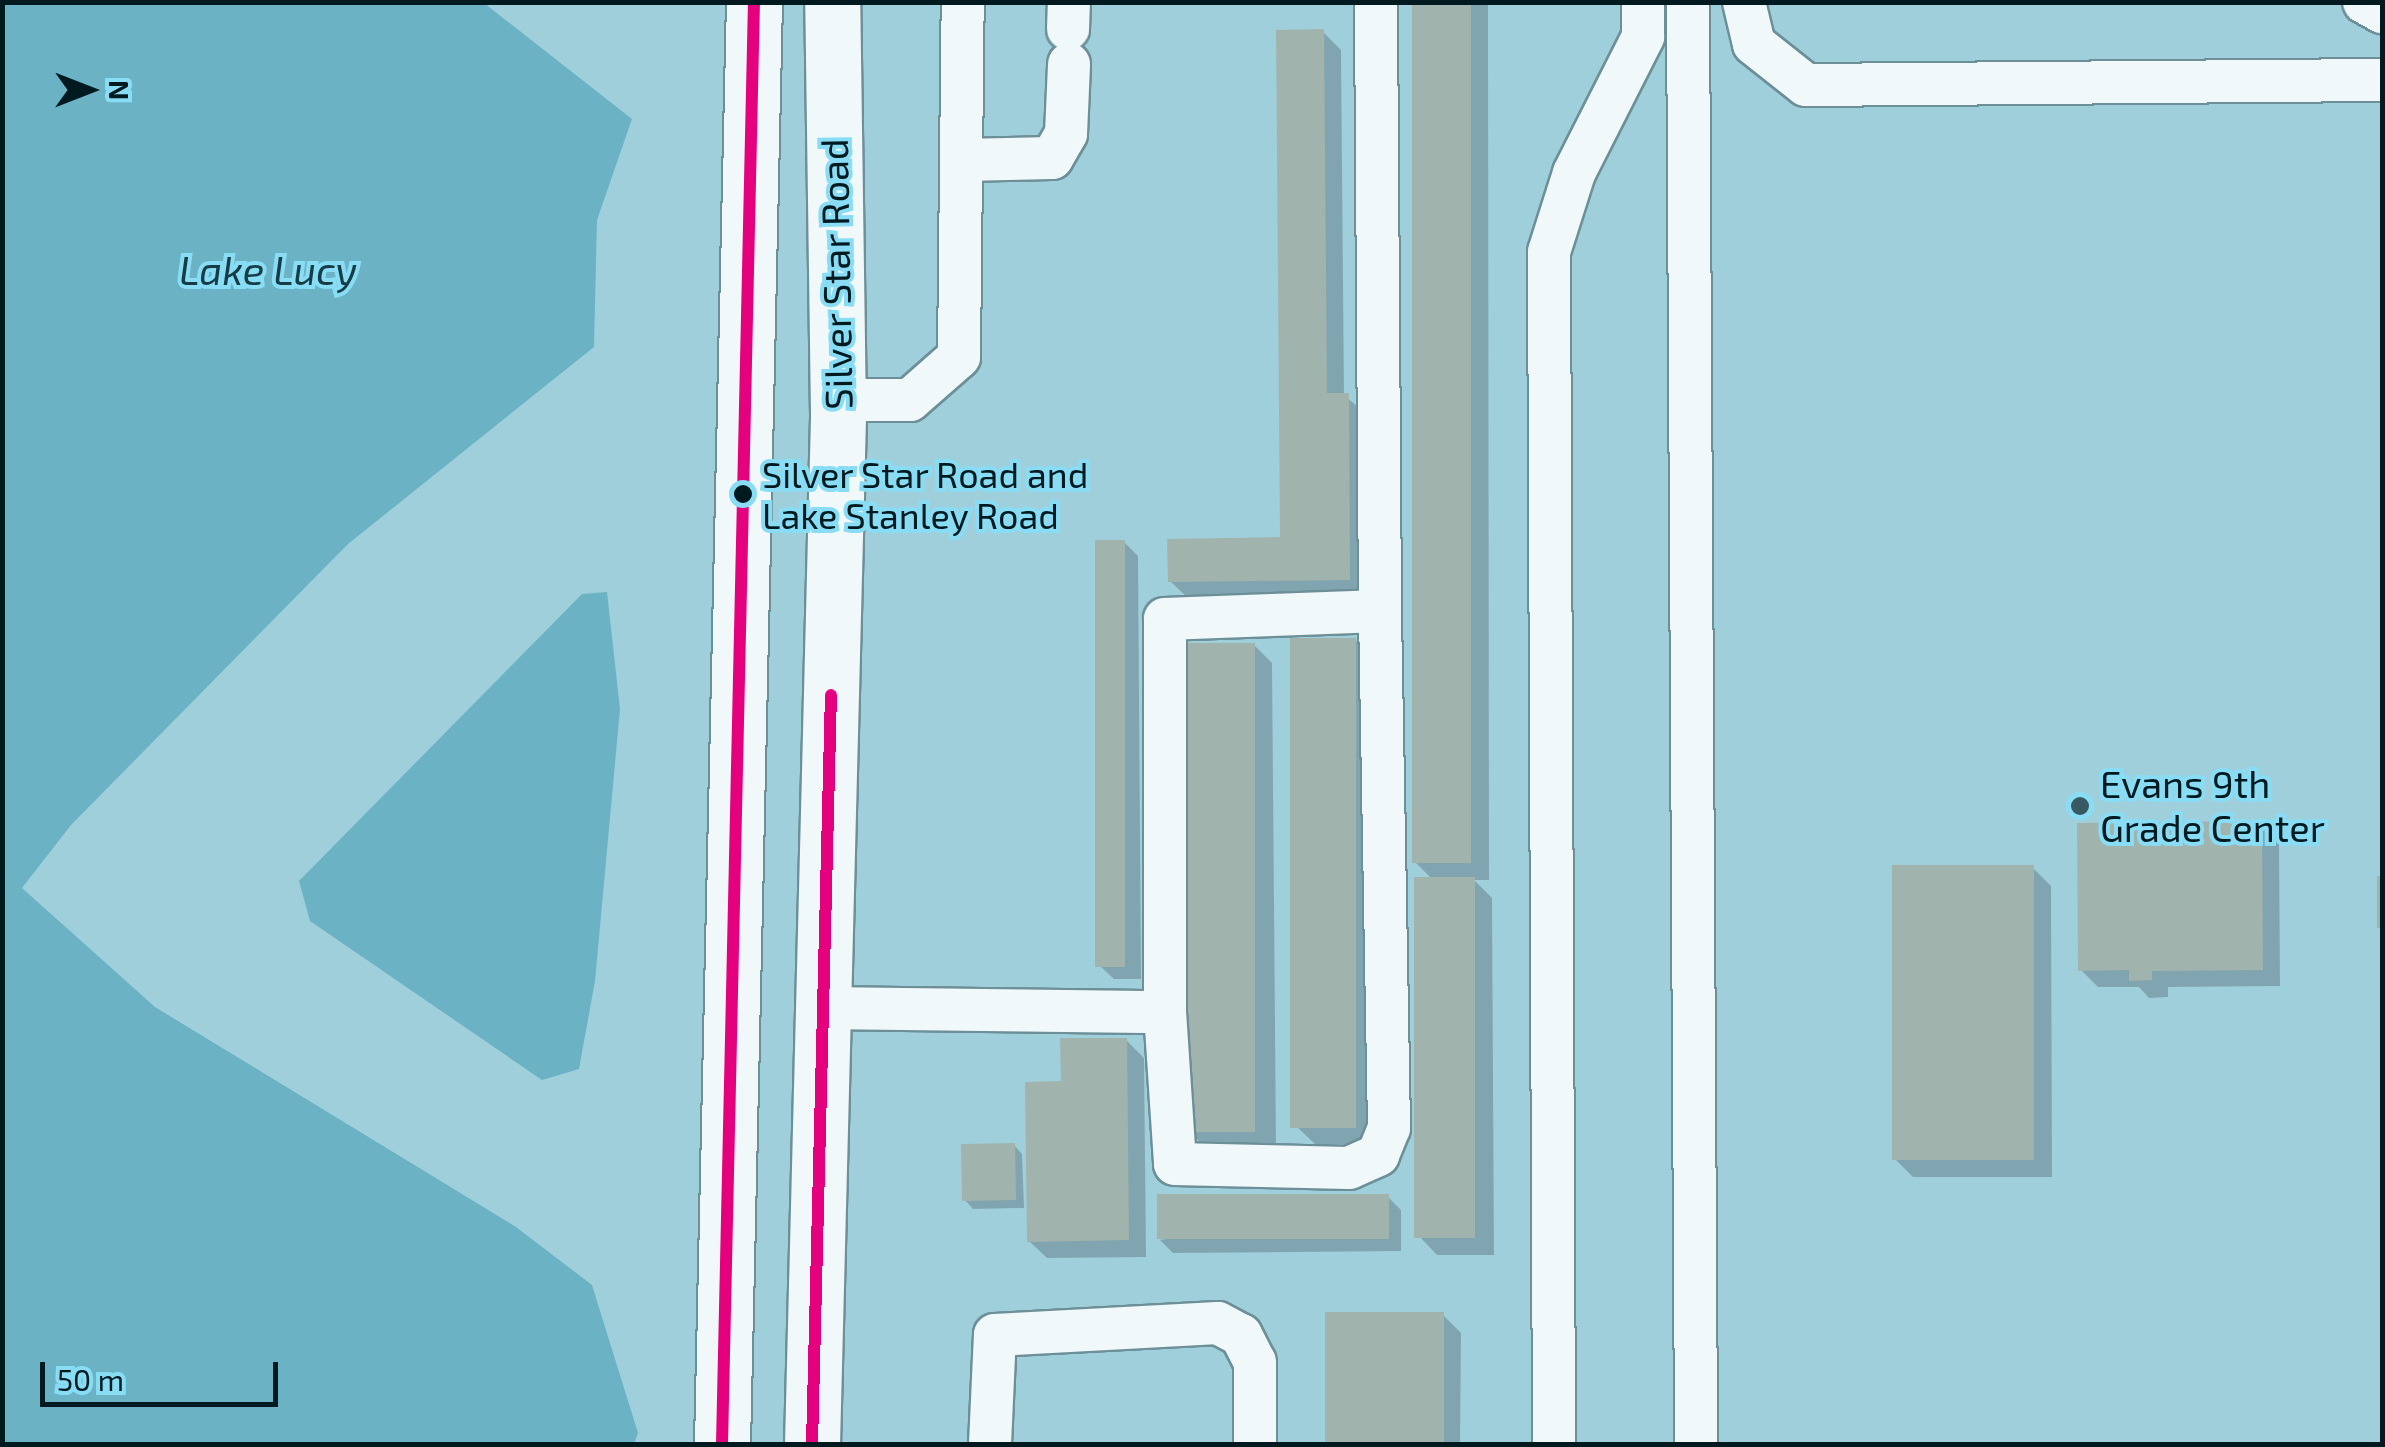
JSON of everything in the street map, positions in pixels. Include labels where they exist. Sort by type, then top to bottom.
[{"type":"main road","points":[[722,1444],[754,2]]},
{"type":"main road","name":"Silver Star Road","points":[[812,1444],[838,400],[832,2]]},
{"type":"lane","points":[[838,400],[910,400],[958,357],[963,2]]},
{"type":"lane","points":[[1376,2],[1380,610],[1389,1128],[1378,1156],[1349,1168],[1175,1164],[1165,1012],[1165,619],[1380,610]]},
{"type":"lane","points":[[1554,1444],[1549,252],[1574,173],[1643,37],[1643,2]]},
{"type":"lane","points":[[1688,2],[1696,1444]]},
{"type":"lane","points":[[1744,2],[1754,44],[1806,85],[2382,80]]},
{"type":"lane","points":[[2364,2],[2382,12]]},
{"type":"lane","points":[[963,160],[1052,158],[1066,134],[1069,32]]},
{"type":"lane","points":[[823,1008],[1165,1012]]},
{"type":"lane","points":[[990,1444],[995,1334],[1218,1323],[1241,1334],[1254,1362],[1254,1444]]},
{"type":"water","name":"Lake Lucy","points":[[3,2],[484,3],[632,119],[597,220],[594,347],[348,544],[71,825],[22,888],[155,1007],[516,1227],[592,1285],[638,1433],[634,1444],[3,1444]]},
{"type":"water","points":[[607,592],[620,709],[595,981],[579,1069],[542,1080],[310,921],[299,881],[582,594]]},
{"type":"building","points":[[1412,2],[1471,2],[1471,863],[1412,863]]},
{"type":"building","points":[[1324,29],[1327,393],[1349,393],[1350,580],[1168,582],[1167,539],[1280,537],[1276,30]]},
{"type":"building","points":[[1095,540],[1125,540],[1125,967],[1095,967]]},
{"type":"building","points":[[1290,638],[1356,638],[1356,1128],[1290,1128]]},
{"type":"building","points":[[1182,643],[1255,643],[1255,1132],[1182,1132]]},
{"type":"building","points":[[2262,821],[2263,970],[2152,971],[2152,980],[2129,981],[2129,970],[2078,971],[2077,823]]},
{"type":"building","points":[[1892,865],[2034,865],[2034,1160],[1892,1160]]},
{"type":"building","points":[[2377,876],[2382,876],[2382,928],[2377,928]]},
{"type":"building","points":[[1414,877],[1475,877],[1475,1238],[1414,1238]]},
{"type":"building","points":[[1060,1038],[1127,1038],[1129,1240],[1027,1242],[1025,1082],[1061,1081]]},
{"type":"building","points":[[1015,1143],[1016,1200],[962,1201],[961,1144]]},
{"type":"building","points":[[1157,1194],[1389,1194],[1389,1239],[1157,1239]]},
{"type":"building","points":[[1325,1312],[1444,1312],[1444,1444],[1325,1444]]},
{"type":"transit line","points":[[722,1444],[754,2]]},
{"type":"transit line","points":[[812,1444],[831,695]]},
{"type":"place","name":"Silver Star Road and Lake Stanley Road","points":[[743,494]]},
{"type":"place","name":"Evans 9th Grade Center","points":[[2080,806]]}]
